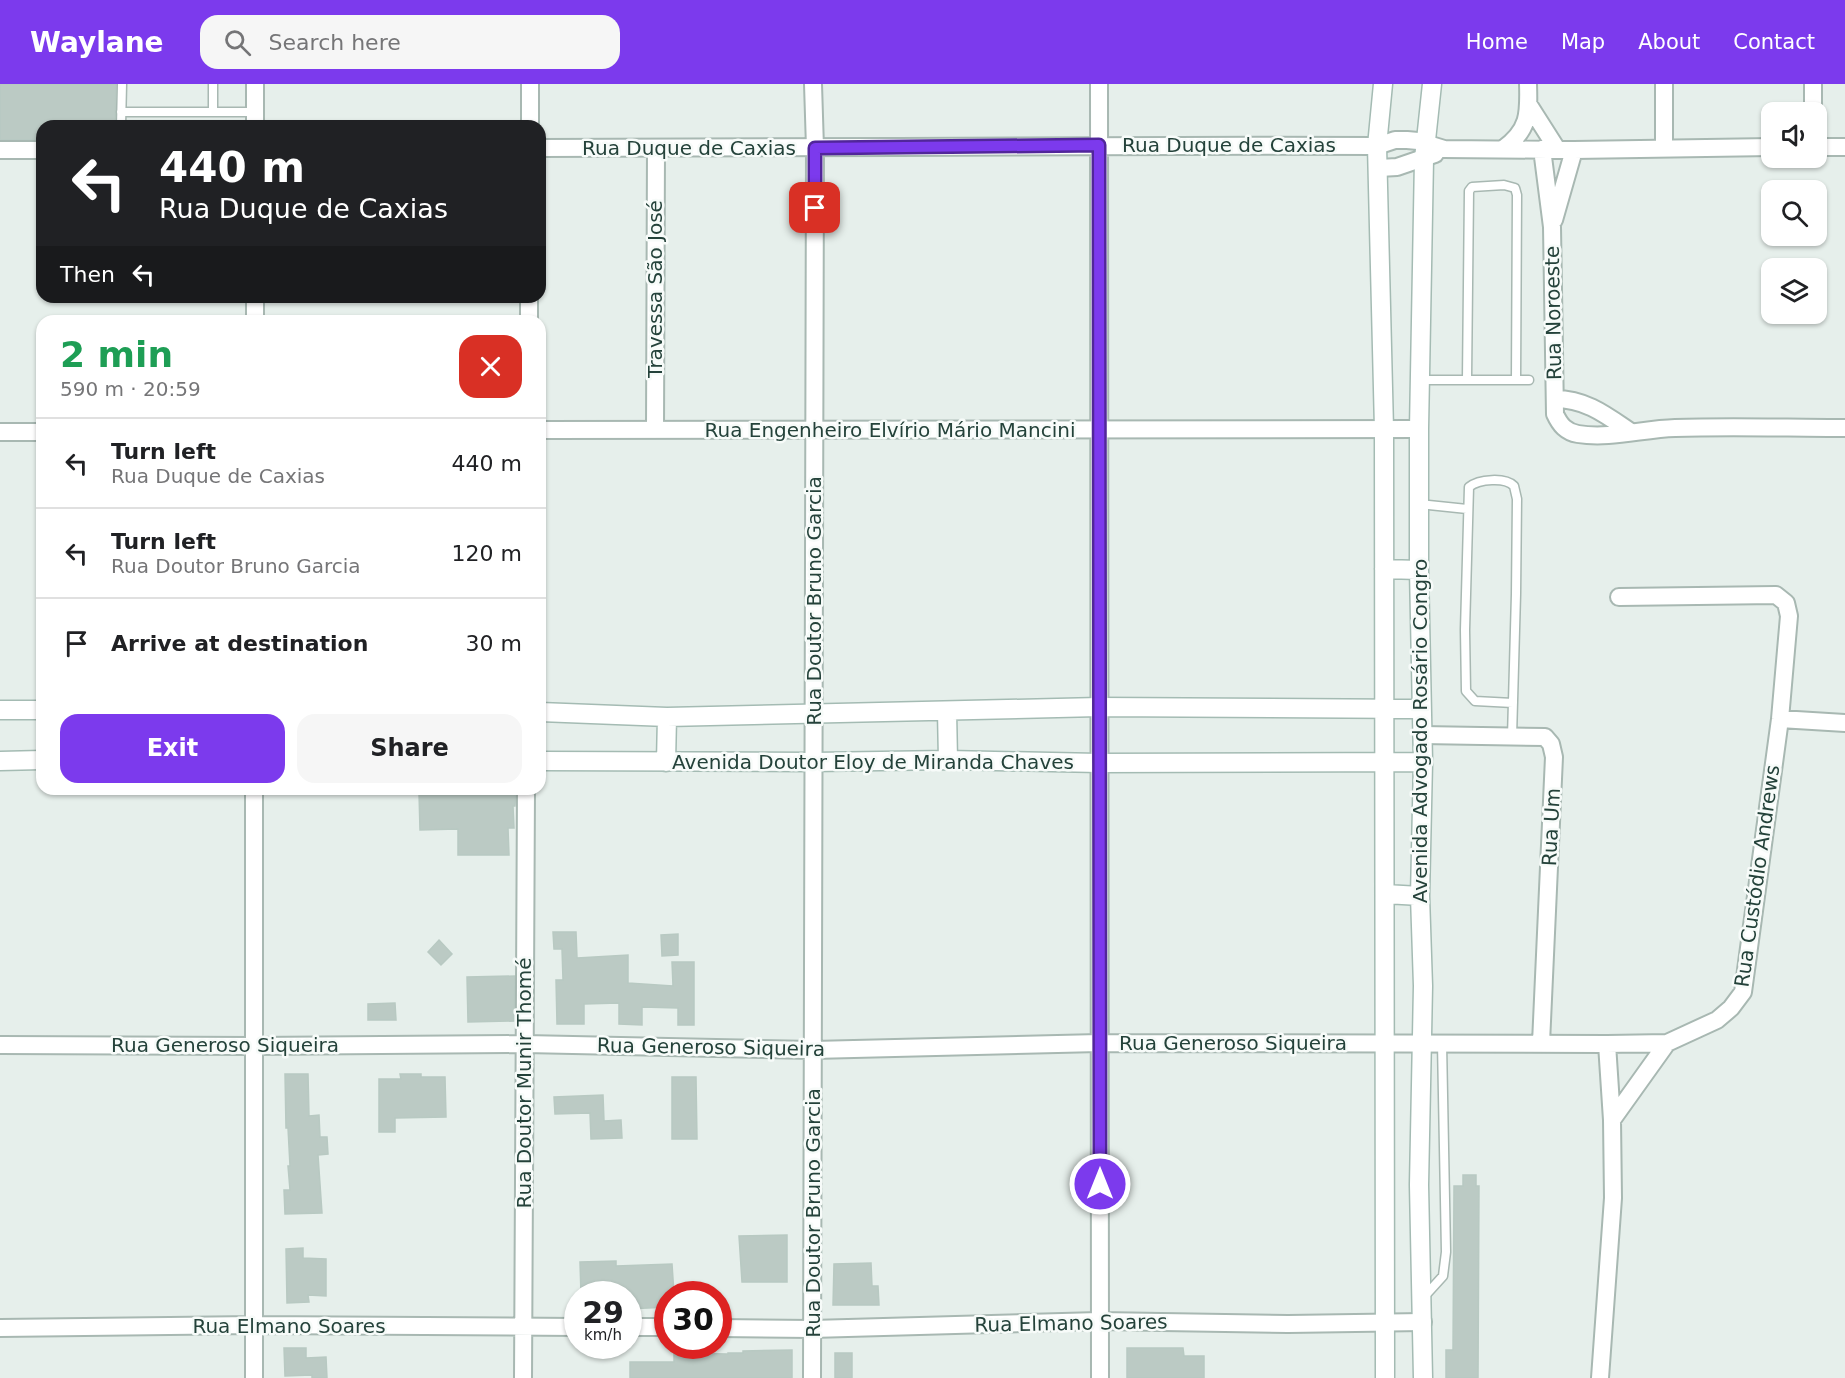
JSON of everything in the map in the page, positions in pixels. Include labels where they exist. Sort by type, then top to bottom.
[{"type":"main road","name":"Avenida Advogado Rosário Congro","points":[[1383,84],[1377,146],[1384,429],[1385,1378]]},
{"type":"main road","name":"Avenida Advogado Rosário Congro","points":[[1424,1378],[1419,1185],[1423,986],[1420,896],[1423,762],[1419,429],[1424,151],[1432,84]]},
{"type":"main road","points":[[1384,569],[1419,570]]},
{"type":"main road","points":[[546,712],[667,717],[1099,707],[1421,710]]},
{"type":"main road","points":[[0,710],[36,710]]},
{"type":"main road","points":[[947,711],[948,760]]},
{"type":"main road","points":[[666,762],[667,717]]},
{"type":"main road","points":[[0,761],[36,760]]},
{"type":"main road","name":"Avenida Doutor Eloy de Miranda Chaves","points":[[546,761],[1423,762]]},
{"type":"main road","points":[[1385,894],[1420,896]]},
{"type":"main road","points":[[1386,1186],[1419,1185]]},
{"type":"street","points":[[255,84],[255,119]]},
{"type":"street","points":[[530,84],[530,120]]},
{"type":"street","name":"Rua Doutor Bruno Garcia","points":[[812,1378],[815,148],[813,84]]},
{"type":"street","points":[[1099,84],[1100,1378]]},
{"type":"street","points":[[1503,149],[1522,133],[1529,105],[1528,84]]},
{"type":"street","points":[[1664,84],[1664,148]]},
{"type":"street","points":[[1813,84],[1813,102]]},
{"type":"street","points":[[1529,105],[1549,149]]},
{"type":"street","name":"Rua Duque de Caxias","points":[[546,148],[1377,146],[1395,140],[1424,151]]},
{"type":"street","points":[[1379,168],[1397,167],[1424,151],[1444,149],[1761,147]]},
{"type":"street","points":[[1827,147],[1845,147]]},
{"type":"street","name":"Travessa São José","points":[[655,430],[656,148]]},
{"type":"street","name":"Rua Noroeste","points":[[1549,149],[1555,414],[1567,431],[1578,434],[1602,435],[1631,432]]},
{"type":"street","points":[[0,150],[36,150]]},
{"type":"street","name":"Rua Noroeste","points":[[1552,227],[1574,150]]},
{"type":"street","name":"Rua Noroeste","points":[[1555,399],[1582,402],[1631,432]]},
{"type":"street","points":[[1631,432],[1675,428],[1845,428]]},
{"type":"street","name":"Rua Engenheiro Elvírio Mário Mancini","points":[[546,430],[1419,429]]},
{"type":"street","points":[[0,432],[36,432]]},
{"type":"street","name":"Rua Custódio Andrews","points":[[1619,597],[1776,595],[1786,603],[1789,616],[1780,719],[1743,992],[1731,1008],[1717,1020],[1668,1042]]},
{"type":"street","points":[[1780,719],[1845,723]]},
{"type":"street","name":"Rua Um","points":[[1422,735],[1545,737],[1551,744],[1554,757],[1541,1043]]},
{"type":"street","points":[[254,795],[254,1378]]},
{"type":"street","name":"Rua Doutor Munir Thomé","points":[[523,1378],[526,795]]},
{"type":"street","points":[[1612,1120],[1668,1042]]},
{"type":"street","name":"Rua Generoso Siqueira","points":[[0,1045],[525,1044],[813,1050],[1099,1043],[1606,1044],[1668,1042]]},
{"type":"street","points":[[1600,1378],[1613,1198],[1612,1120],[1606,1044]]},
{"type":"street","name":"Rua Elmano Soares","points":[[732,1328],[812,1329],[1100,1321],[1288,1324],[1423,1322]]},
{"type":"street","name":"Rua Elmano Soares","points":[[0,1329],[254,1325],[564,1327]]},
{"type":"lane","points":[[121,120],[122,84]]},
{"type":"lane","points":[[213,84],[213,112]]},
{"type":"lane","points":[[121,112],[213,112],[255,119]]},
{"type":"lane","points":[[1467,379],[1469,191],[1472,187],[1504,185],[1515,188],[1517,195],[1516,380]]},
{"type":"lane","points":[[1420,380],[1529,380]]},
{"type":"lane","points":[[1512,737],[1513,703],[1516,594],[1516,499],[1514,486],[1504,480],[1473,484],[1469,487],[1465,630],[1467,691],[1470,698],[1475,701],[1513,703]]},
{"type":"lane","points":[[1419,504],[1467,509]]},
{"type":"lane","points":[[1423,1298],[1443,1276],[1446,1252],[1442,1043]]},
{"type":"building","points":[[0,84],[116,84],[115,120],[36,120],[36,140],[0,140]]},
{"type":"building","points":[[419,795],[516,795],[515,806],[513,806],[514,828],[508,828],[509,855],[458,855],[458,829],[420,830]]},
{"type":"building","points":[[553,932],[576,932],[577,958],[628,955],[628,983],[673,986],[672,962],[694,962],[694,1025],[678,1025],[678,1008],[642,1007],[642,1025],[619,1024],[619,1003],[584,1004],[584,1024],[557,1024],[556,980],[563,980],[562,949],[554,949]]},
{"type":"building","points":[[678,934],[678,955],[662,956],[661,935]]},
{"type":"building","points":[[439,940],[452,954],[441,965],[428,952]]},
{"type":"building","points":[[515,976],[514,1021],[468,1022],[467,977]]},
{"type":"building","points":[[395,1003],[396,1020],[368,1020],[368,1004]]},
{"type":"building","points":[[285,1074],[308,1074],[309,1116],[319,1115],[320,1137],[327,1137],[328,1154],[318,1155],[322,1213],[285,1214],[284,1190],[290,1190],[288,1166],[290,1166],[288,1128],[286,1128]]},
{"type":"building","points":[[400,1074],[445,1077],[446,1117],[395,1118],[395,1132],[379,1132],[379,1079],[401,1079]]},
{"type":"building","points":[[672,1077],[696,1077],[697,1139],[672,1139]]},
{"type":"building","points":[[603,1095],[604,1121],[621,1120],[622,1138],[591,1139],[590,1113],[555,1114],[554,1097]]},
{"type":"building","points":[[1463,1175],[1476,1175],[1476,1186],[1479,1186],[1478,1378],[1446,1378],[1446,1350],[1453,1350],[1454,1186],[1463,1186]]},
{"type":"building","points":[[787,1235],[787,1282],[742,1282],[739,1236]]},
{"type":"building","points":[[303,1248],[303,1258],[326,1259],[326,1296],[308,1295],[309,1302],[287,1303],[286,1249]]},
{"type":"building","points":[[616,1261],[616,1266],[672,1264],[673,1281],[654,1281],[654,1308],[642,1308],[642,1281],[581,1281],[580,1262]]},
{"type":"building","points":[[871,1263],[872,1286],[878,1286],[879,1305],[833,1305],[834,1264]]},
{"type":"building","points":[[284,1348],[306,1348],[306,1358],[326,1357],[327,1378],[312,1378],[312,1375],[285,1376]]},
{"type":"building","points":[[1127,1348],[1183,1348],[1184,1356],[1204,1356],[1204,1378],[1127,1378]]},
{"type":"building","points":[[792,1350],[792,1378],[630,1378],[630,1362],[732,1359],[732,1353],[743,1353],[743,1351]]},
{"type":"building","points":[[835,1353],[852,1353],[852,1378],[835,1378]]},
{"type":"route","points":[[815,208],[815,148],[1099,145],[1100,1184]]}]
